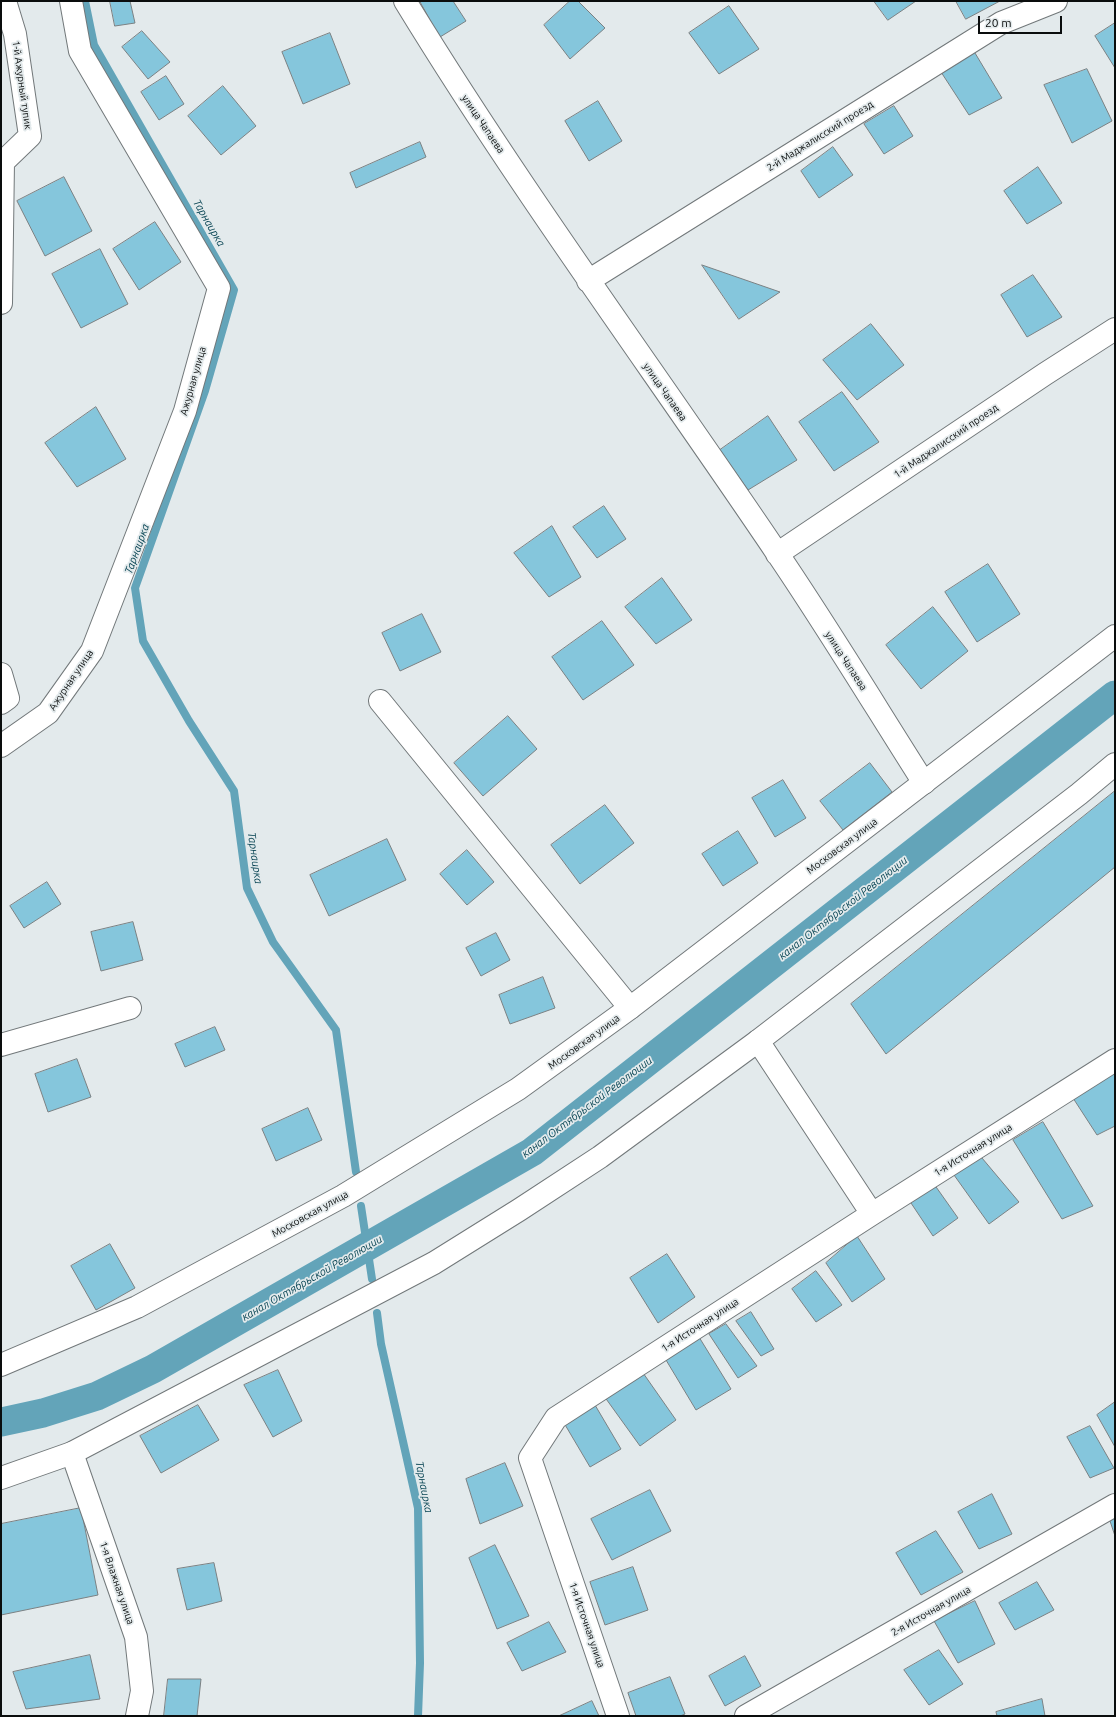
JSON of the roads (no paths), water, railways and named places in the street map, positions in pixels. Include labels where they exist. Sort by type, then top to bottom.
[{"type":"street","name":"1-й Ажурный тупик","points":[[1,303],[3,162],[30,136],[15,34],[5,1]]},
{"type":"street","name":"Ажурная улица","points":[[1,746],[48,713],[92,651],[185,411],[219,288],[80,51],[71,1]]},
{"type":"street","name":"улица Чапаева","points":[[405,1],[446,68],[588,281],[778,554],[924,783]]},
{"type":"street","name":"2-й Маджалисский проезд","points":[[588,281],[1001,23],[1056,1]]},
{"type":"street","name":"1-й Маджалисский проезд","points":[[778,554],[1115,329]]},
{"type":"street","name":"Московская улица","points":[[1,1365],[137,1307],[343,1196],[518,1089],[630,1008],[1115,636]]},
{"type":"street","points":[[1,674],[8,698],[1,703]]},
{"type":"street","points":[[380,701],[630,1008]]},
{"type":"street","points":[[1,1476],[72,1453],[434,1263],[519,1210],[600,1157],[758,1041],[1079,794],[1115,764]]},
{"type":"street","points":[[1,1045],[130,1008]]},
{"type":"street","points":[[758,1041],[872,1214]]},
{"type":"street","name":"1-я Источная улица","points":[[618,1716],[530,1458],[556,1418],[872,1214],[1115,1060]]},
{"type":"street","name":"1-я Влажная улица","points":[[72,1453],[136,1637],[142,1691],[136,1716]]},
{"type":"street","name":"2-я Источная улица","points":[[746,1716],[1115,1505]]},
{"type":"waterway","name":"Тарнаирка","points":[[85,1],[94,45],[234,290],[205,391],[135,588],[143,641],[189,721],[234,791],[247,888],[273,942],[336,1030],[356,1172]]},
{"type":"waterway","name":"канал Октябрьской Революции","points":[[1,1422],[43,1413],[97,1396],[153,1369],[532,1152],[1115,695]]},
{"type":"waterway","name":"Тарнаирка","points":[[361,1206],[372,1279]]},
{"type":"waterway","name":"Тарнаирка","points":[[377,1313],[381,1344],[418,1508],[420,1663],[418,1716]]}]
